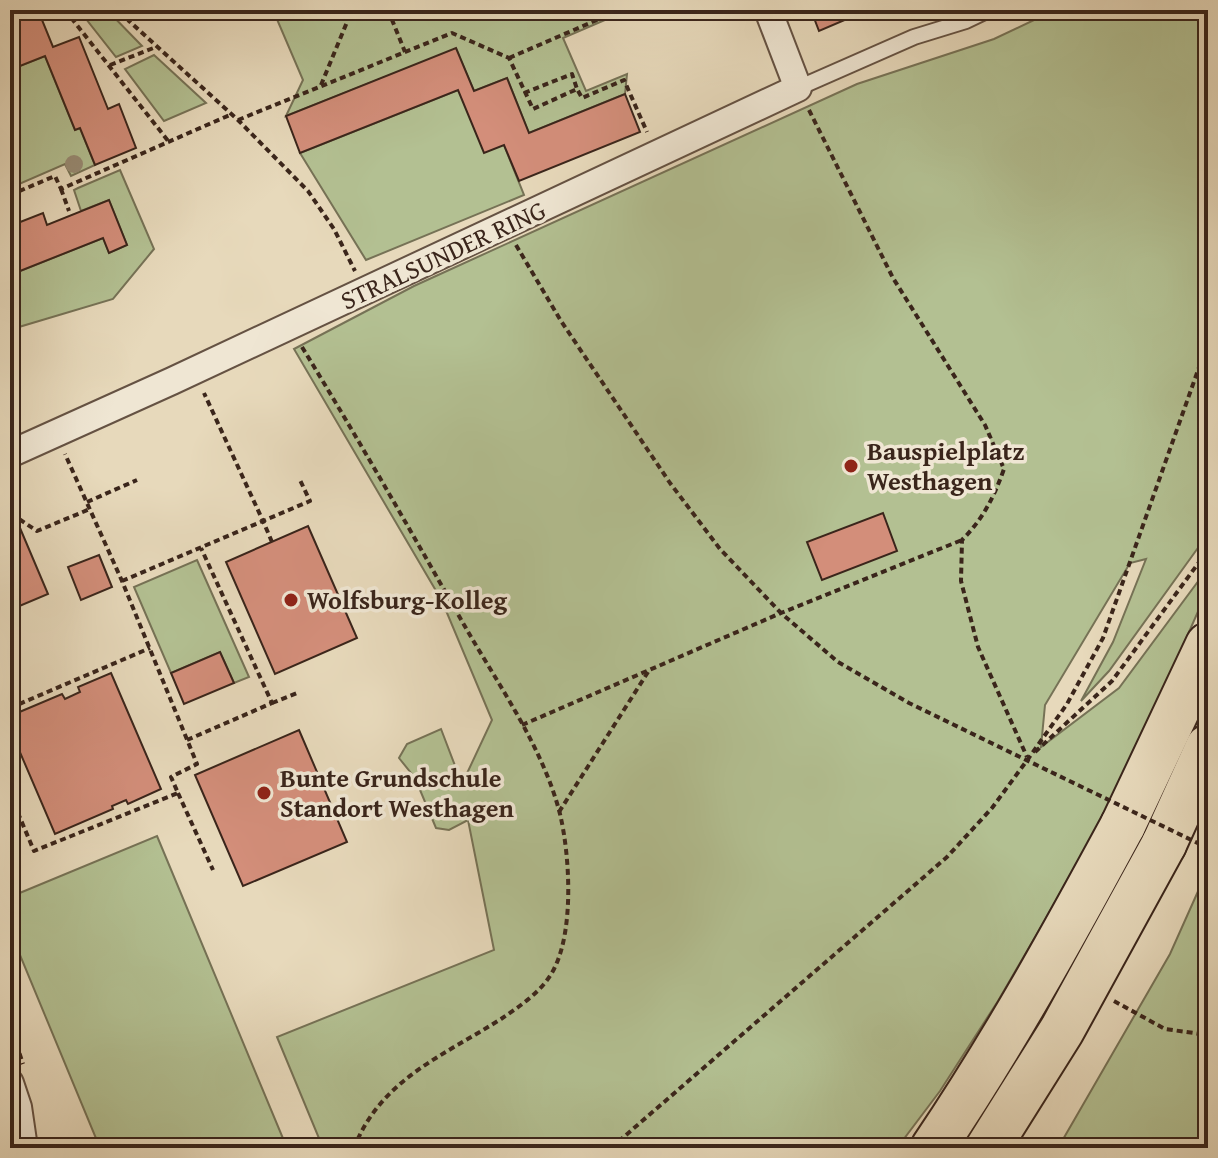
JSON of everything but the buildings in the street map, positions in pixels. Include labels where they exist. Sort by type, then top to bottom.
[{"type":"highway","points":[[933,1148],[1034,990],[1123,825],[1208,645]]},
{"type":"highway","points":[[988,1148],[1062,1030],[1164,844],[1208,747]]},
{"type":"street","points":[[768,10],[798,88]]},
{"type":"street","name":"STRALSUNDER RING","points":[[10,454],[798,88]]},
{"type":"street","points":[[10,1083],[18,1107],[24,1148]]},
{"type":"lane","points":[[798,88],[914,37],[966,21],[989,10]]},
{"type":"path","points":[[65,10],[169,142]]},
{"type":"path","points":[[121,10],[156,47],[232,114],[308,191],[334,229],[363,291]]},
{"type":"path","points":[[320,87],[352,10]]},
{"type":"path","points":[[388,10],[405,52]]},
{"type":"path","points":[[509,58],[620,10]]},
{"type":"path","points":[[238,120],[452,33],[509,58],[533,109],[577,89]]},
{"type":"path","points":[[109,66],[156,47]]},
{"type":"path","points":[[524,93],[572,74],[582,98],[624,80],[657,155]]},
{"type":"path","points":[[522,725],[781,613],[962,540],[979,522],[995,497],[1004,469],[985,425],[893,278],[798,88]]},
{"type":"path","points":[[61,189],[232,114]]},
{"type":"path","points":[[10,195],[55,176],[69,211]]},
{"type":"path","points":[[504,226],[561,321],[670,483],[720,549],[781,613],[838,662],[909,703],[1208,848]]},
{"type":"path","points":[[290,326],[378,471],[522,725],[559,812],[566,848],[566,928],[553,971],[536,993],[513,1010],[399,1083],[381,1101],[354,1148]]},
{"type":"path","points":[[611,1148],[947,857],[992,808],[1067,704],[1103,638],[1208,342]]},
{"type":"path","points":[[193,371],[272,542]]},
{"type":"path","points":[[57,433],[197,764],[171,777],[213,870]]},
{"type":"path","points":[[87,502],[137,480]]},
{"type":"path","points":[[122,581],[310,501],[300,480]]},
{"type":"path","points":[[10,522],[19,519],[37,531],[90,509]]},
{"type":"path","points":[[962,540],[961,581],[978,647],[1028,759]]},
{"type":"path","points":[[201,548],[272,703]]},
{"type":"path","points":[[1028,759],[1112,681],[1208,550]]},
{"type":"path","points":[[10,708],[150,648]]},
{"type":"path","points":[[559,812],[649,670]]},
{"type":"path","points":[[187,740],[297,693]]},
{"type":"path","points":[[10,794],[34,851],[178,793]]},
{"type":"path","points":[[1113,1001],[1165,1029],[1208,1035]]},
{"type":"green space","points":[[79,10],[107,10],[142,46],[116,57]]},
{"type":"green space","points":[[273,10],[628,10],[563,38],[586,91],[627,74],[625,94],[529,133],[507,78],[474,91],[456,49],[286,116],[303,80]]},
{"type":"green space","points":[[1055,10],[1208,10],[1208,534],[1109,671],[1081,701],[1113,642],[1146,559],[1130,563],[1045,705],[1041,747],[1119,688],[1208,568],[1208,589],[1124,779],[998,1001],[940,1091],[897,1148],[323,1148],[277,1037],[494,950],[468,820],[449,830],[436,828],[415,778],[399,758],[407,744],[441,729],[462,784],[492,720],[442,601],[294,349],[414,286],[857,84],[994,39]]},
{"type":"green space","points":[[14,51],[20,66],[45,56],[75,130],[80,128],[95,165],[71,176],[65,164],[10,188],[10,53]]},
{"type":"green space","points":[[154,55],[206,103],[164,121],[125,69]]},
{"type":"green space","points":[[458,90],[504,145],[524,195],[366,260],[300,153]]},
{"type":"green space","points":[[120,170],[154,249],[113,299],[19,327],[10,334],[10,275],[103,238],[109,253],[127,245],[109,200],[81,211],[74,190]]},
{"type":"green space","points":[[197,560],[249,677],[234,683],[220,652],[171,673],[134,587]]},
{"type":"green space","points":[[157,836],[287,1148],[100,1148],[10,931],[10,897]]},
{"type":"green space","points":[[1208,869],[1208,1148],[1058,1148],[1170,954]]},
{"type":"place","name":"Bauspielplatz Westhagen","points":[[851,466]]},
{"type":"place","name":"Wolfsburg-Kolleg","points":[[291,600]]},
{"type":"place","name":"Bunte Grundschule Standort Westhagen","points":[[264,793]]}]
